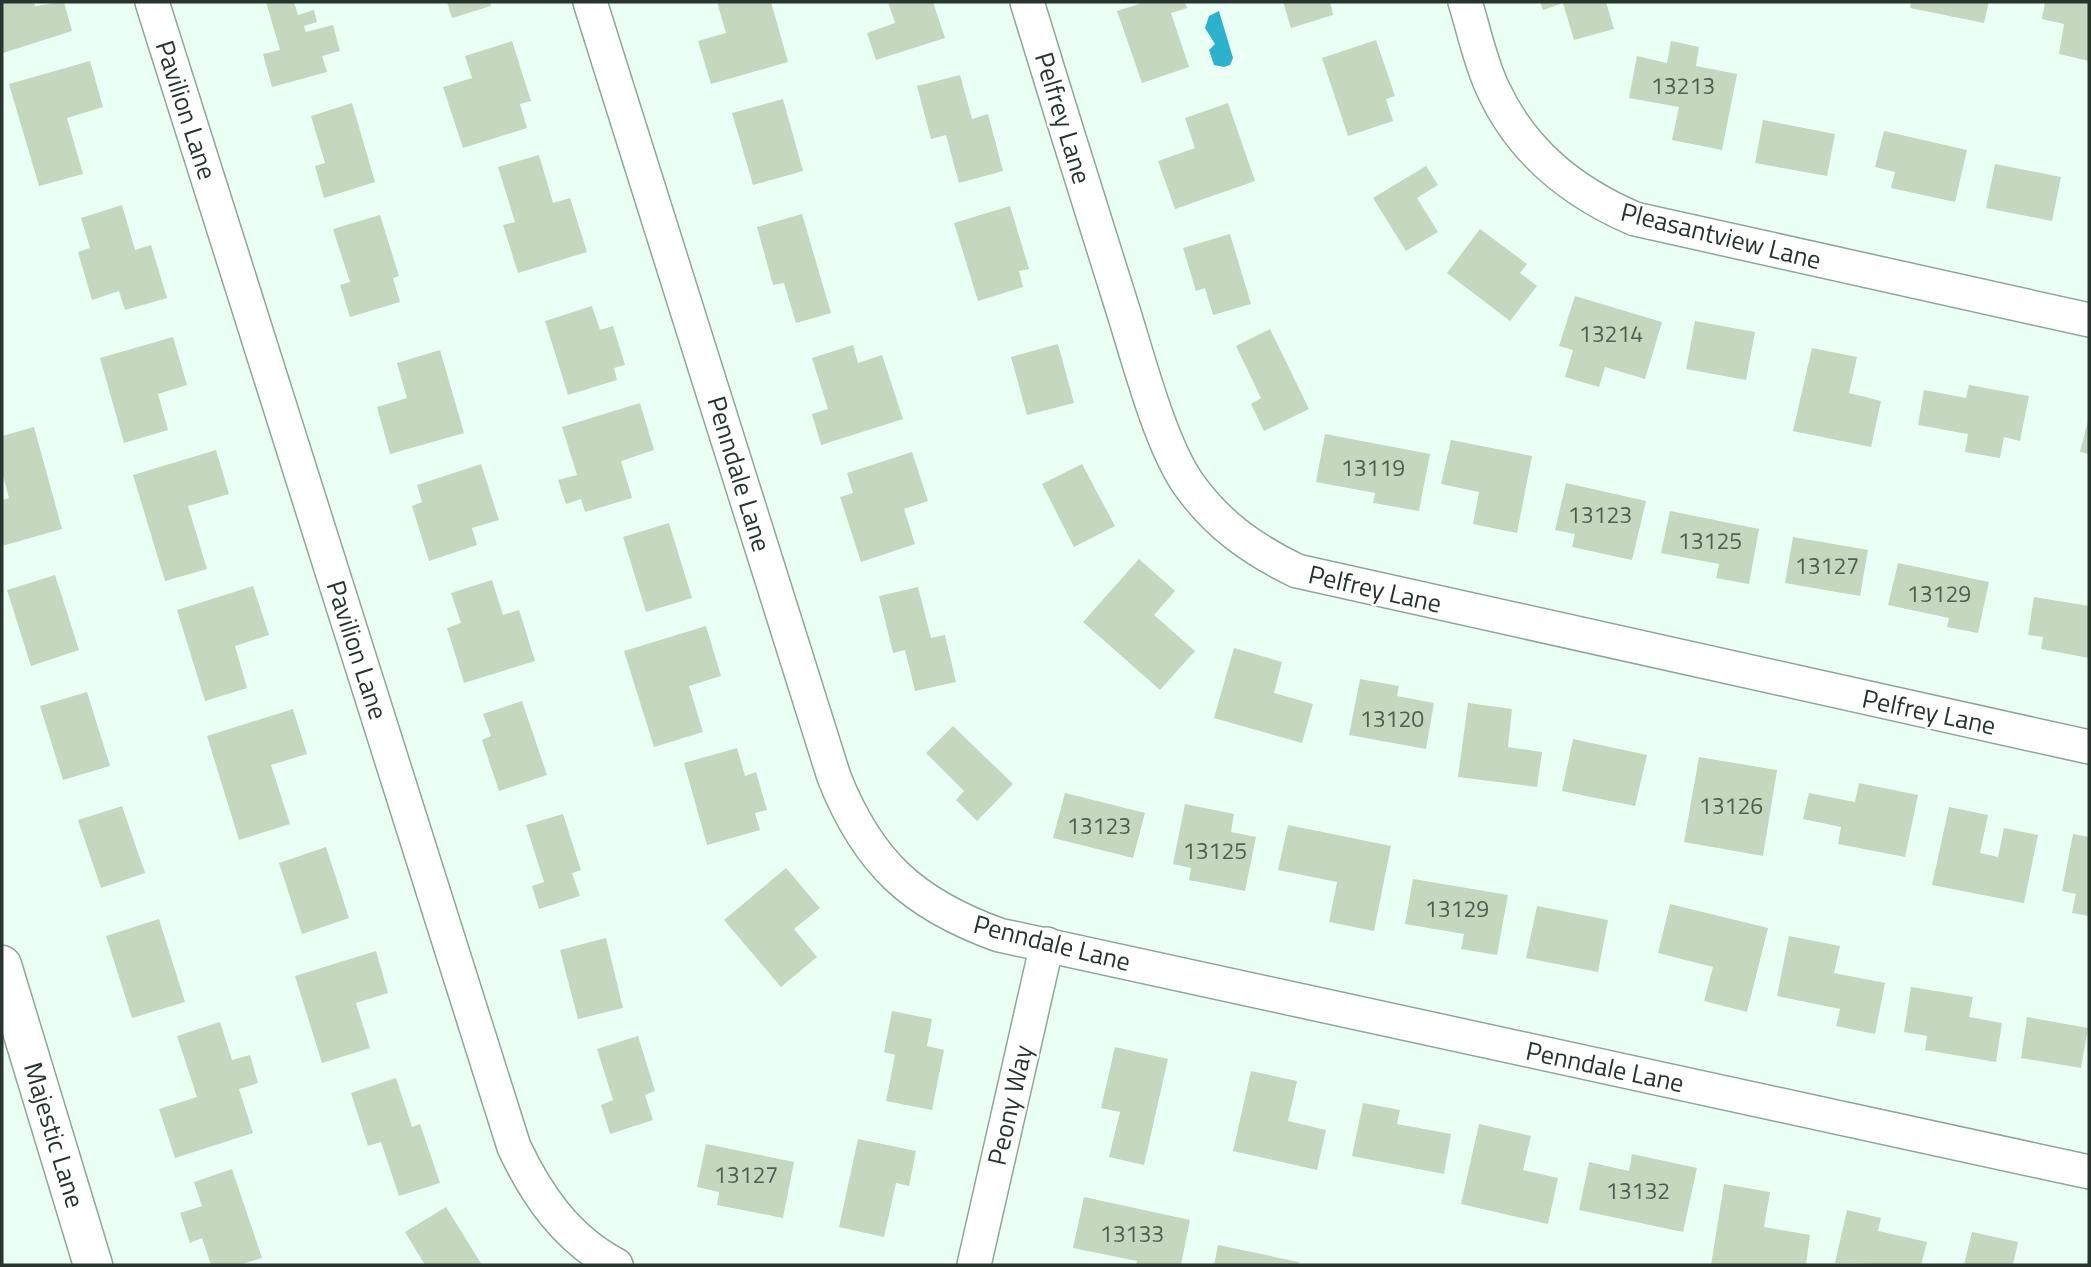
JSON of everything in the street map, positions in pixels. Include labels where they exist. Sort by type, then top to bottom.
[{"type":"street","name":"Pavilion Lane","points":[[152,2],[514,1147],[530,1181],[550,1211],[575,1237],[616,1265]]},
{"type":"street","name":"Penndale Lane","points":[[590,2],[848,814],[868,847],[894,876],[925,901],[961,921],[999,934],[2089,1172]]},
{"type":"street","name":"Pelfrey Lane","points":[[1027,2],[1131,335],[1170,449],[1186,480],[1208,509],[1233,533],[1262,554],[1297,571],[2089,747]]},
{"type":"street","name":"Pleasantview Lane","points":[[1465,2],[1492,87],[1511,122],[1536,155],[1567,183],[1599,203],[1648,222],[2089,320]]},
{"type":"street","name":"Peony Way","points":[[974,1265],[1047,944]]},
{"type":"street","name":"Majestic Lane","points":[[2,965],[93,1265]]},
{"type":"water","points":[[1219,11],[1233,58],[1230,65],[1224,67],[1214,65],[1209,50],[1215,44],[1205,28],[1209,16]]},
{"type":"building","points":[[2,2],[34,2],[35,6],[64,2],[72,31],[3,53]]},
{"type":"building","points":[[266,2],[294,2],[298,15],[314,10],[317,22],[304,26],[306,32],[333,25],[340,51],[322,56],[327,72],[272,87],[263,54],[280,50]]},
{"type":"building","points":[[447,2],[490,2],[491,6],[452,18]]},
{"type":"building","points":[[717,2],[771,2],[788,62],[711,84],[698,41],[726,33]]},
{"type":"building","points":[[888,2],[933,2],[945,38],[876,60],[867,33],[895,23]]},
{"type":"building","points":[[1145,2],[1185,2],[1187,8],[1171,13],[1189,67],[1142,83],[1117,11]]},
{"type":"building","points":[[1283,2],[1330,2],[1333,15],[1291,28]]},
{"type":"building","points":[[1540,2],[1606,2],[1614,29],[1574,40],[1563,3],[1543,10]]},
{"type":"building","points":[[1911,2],[1989,2],[1984,23],[1910,8]]},
{"type":"building","points":[[2045,2],[2089,2],[2089,61],[2059,54],[2064,24],[2042,19]]},
{"type":"building","points":[[1376,40],[1395,96],[1386,99],[1393,121],[1348,136],[1322,58]]},
{"type":"building","points":[[512,41],[531,101],[520,104],[527,128],[463,148],[443,87],[472,78],[465,56]]},
{"type":"building","points":[[1671,41],[1699,47],[1696,66],[1737,74],[1722,150],[1672,140],[1679,107],[1629,98],[1637,56],[1667,63]]},
{"type":"building","points":[[90,61],[103,107],[67,118],[83,174],[39,186],[9,84]]},
{"type":"building","points":[[960,75],[972,119],[988,114],[1003,171],[959,183],[946,135],[931,139],[917,86]]},
{"type":"building","points":[[783,99],[803,171],[753,185],[732,113]]},
{"type":"building","points":[[352,103],[375,182],[324,198],[315,166],[325,163],[311,116]]},
{"type":"building","points":[[1228,103],[1255,181],[1175,209],[1158,161],[1195,148],[1185,118]]},
{"type":"building","points":[[1763,120],[1835,134],[1827,176],[1755,163]]},
{"type":"building","points":[[1884,131],[1967,150],[1955,202],[1891,188],[1895,172],[1875,167]]},
{"type":"building","points":[[539,155],[553,203],[570,198],[587,252],[518,273],[503,225],[515,222],[498,167]]},
{"type":"building","points":[[1995,164],[2061,177],[2052,221],[1986,208]]},
{"type":"building","points":[[1426,166],[1438,185],[1417,198],[1438,232],[1406,251],[1373,198]]},
{"type":"building","points":[[122,205],[135,250],[151,245],[167,298],[125,310],[119,291],[92,300],[78,252],[90,248],[81,218]]},
{"type":"building","points":[[1010,206],[1029,269],[1019,271],[1023,287],[978,301],[954,223]]},
{"type":"building","points":[[802,214],[831,313],[796,323],[784,283],[773,285],[757,227]]},
{"type":"building","points":[[380,215],[399,276],[393,278],[400,302],[350,317],[340,285],[350,282],[333,229]]},
{"type":"building","points":[[1480,229],[1527,264],[1520,273],[1537,286],[1510,321],[1447,273]]},
{"type":"building","points":[[1230,234],[1251,304],[1213,315],[1205,288],[1196,291],[1183,248]]},
{"type":"building","points":[[1575,296],[1662,322],[1645,379],[1605,367],[1599,387],[1565,377],[1573,350],[1559,346]]},
{"type":"building","points":[[592,306],[600,330],[613,326],[625,365],[614,368],[617,380],[568,395],[545,321]]},
{"type":"building","points":[[1695,321],[1755,332],[1746,380],[1686,369]]},
{"type":"building","points":[[1270,329],[1309,409],[1264,431],[1251,404],[1261,398],[1236,346]]},
{"type":"building","points":[[173,337],[187,385],[158,394],[168,430],[124,443],[100,358]]},
{"type":"building","points":[[1058,344],[1074,403],[1027,415],[1011,357]]},
{"type":"building","points":[[853,345],[858,363],[882,355],[903,419],[821,445],[812,414],[828,409],[812,358]]},
{"type":"building","points":[[1812,348],[1857,357],[1849,393],[1881,401],[1871,447],[1793,431]]},
{"type":"building","points":[[440,350],[464,433],[390,454],[377,407],[407,398],[397,363]]},
{"type":"building","points":[[1969,385],[2029,396],[2020,441],[2004,437],[2000,458],[1965,452],[1968,434],[1918,425],[1924,390],[1966,398]]},
{"type":"building","points":[[640,403],[654,450],[621,461],[632,498],[585,512],[581,499],[566,504],[558,480],[577,475],[562,427]]},
{"type":"building","points":[[2089,417],[2089,454],[2080,452]]},
{"type":"building","points":[[34,427],[62,529],[2,546],[2,500],[9,498],[2,472],[2,436]]},
{"type":"building","points":[[1325,434],[1430,454],[1419,511],[1373,503],[1375,493],[1316,482]]},
{"type":"building","points":[[1451,440],[1532,456],[1517,533],[1473,524],[1479,492],[1441,484]]},
{"type":"building","points":[[216,450],[229,494],[188,506],[207,569],[165,581],[133,475]]},
{"type":"building","points":[[912,452],[928,501],[904,509],[915,544],[861,562],[840,497],[853,493],[847,473]]},
{"type":"building","points":[[481,464],[499,520],[472,528],[477,545],[429,561],[412,506],[422,502],[417,485]]},
{"type":"building","points":[[1082,464],[1115,526],[1074,547],[1042,484]]},
{"type":"building","points":[[1566,483],[1646,501],[1632,560],[1572,547],[1575,534],[1555,530]]},
{"type":"building","points":[[1670,511],[1759,529],[1749,584],[1716,578],[1719,564],[1661,553]]},
{"type":"building","points":[[669,523],[692,598],[646,612],[623,537]]},
{"type":"building","points":[[1793,537],[1868,550],[1860,596],[1785,583]]},
{"type":"building","points":[[1139,559],[1175,591],[1154,615],[1195,651],[1160,690],[1083,622]]},
{"type":"building","points":[[1898,563],[1989,582],[1978,633],[1947,627],[1949,618],[1888,605]]},
{"type":"building","points":[[55,575],[79,650],[31,666],[7,590]]},
{"type":"building","points":[[492,580],[503,615],[519,610],[535,661],[464,683],[447,628],[461,623],[451,593]]},
{"type":"building","points":[[253,586],[269,635],[235,646],[247,688],[205,701],[177,610]]},
{"type":"building","points":[[918,587],[931,638],[945,635],[956,682],[915,691],[905,650],[893,653],[879,596]]},
{"type":"building","points":[[2034,597],[2089,606],[2089,658],[2041,649],[2043,637],[2028,635]]},
{"type":"building","points":[[706,626],[721,676],[689,686],[703,732],[654,747],[624,651]]},
{"type":"building","points":[[1234,648],[1282,662],[1274,693],[1313,704],[1302,743],[1214,718]]},
{"type":"building","points":[[1360,679],[1399,686],[1397,696],[1434,703],[1426,749],[1349,735]]},
{"type":"building","points":[[87,692],[110,766],[63,780],[40,706]]},
{"type":"building","points":[[522,701],[547,775],[499,791],[482,740],[491,736],[483,714]]},
{"type":"building","points":[[1468,703],[1512,709],[1508,747],[1542,752],[1537,787],[1458,777]]},
{"type":"building","points":[[293,709],[307,754],[271,765],[290,824],[239,840],[207,736]]},
{"type":"building","points":[[953,726],[1013,784],[977,821],[956,800],[964,791],[926,753]]},
{"type":"building","points":[[1573,739],[1647,755],[1635,806],[1562,791]]},
{"type":"building","points":[[737,748],[745,776],[756,772],[767,810],[755,813],[760,830],[707,845],[684,763]]},
{"type":"building","points":[[1699,757],[1777,770],[1763,856],[1684,842]]},
{"type":"building","points":[[1859,783],[1918,795],[1905,857],[1838,844],[1841,827],[1803,819],[1809,793],[1855,802]]},
{"type":"building","points":[[1065,793],[1145,813],[1133,858],[1053,838]]},
{"type":"building","points":[[1185,804],[1234,814],[1231,832],[1256,837],[1245,891],[1189,880],[1191,868],[1173,864]]},
{"type":"building","points":[[122,806],[145,873],[101,888],[78,820]]},
{"type":"building","points":[[1949,807],[1988,815],[1980,853],[1998,857],[2004,828],[2038,835],[2024,903],[1932,885]]},
{"type":"building","points":[[563,814],[581,870],[572,873],[580,896],[539,909],[532,886],[544,882],[526,825]]},
{"type":"building","points":[[1288,825],[1391,846],[1374,931],[1329,922],[1337,882],[1278,870]]},
{"type":"building","points":[[2073,834],[2089,837],[2089,916],[2072,913],[2076,894],[2062,891]]},
{"type":"building","points":[[326,847],[349,918],[302,934],[279,863]]},
{"type":"building","points":[[786,868],[820,908],[794,929],[817,957],[781,987],[724,920]]},
{"type":"building","points":[[1413,879],[1508,895],[1497,955],[1461,949],[1464,934],[1405,924]]},
{"type":"building","points":[[1670,904],[1768,928],[1747,1012],[1704,1001],[1713,967],[1658,953]]},
{"type":"building","points":[[1537,906],[1608,920],[1598,972],[1526,958]]},
{"type":"building","points":[[159,919],[185,1002],[132,1018],[106,936]]},
{"type":"building","points":[[1789,936],[1840,946],[1834,973],[1885,983],[1875,1034],[1836,1026],[1840,1009],[1777,996]]},
{"type":"building","points":[[606,938],[623,1008],[578,1019],[560,950]]},
{"type":"building","points":[[376,951],[388,993],[356,1003],[370,1048],[322,1063],[295,976]]},
{"type":"building","points":[[1911,987],[1973,997],[1969,1017],[2002,1023],[1996,1062],[1925,1050],[1927,1036],[1904,1032]]},
{"type":"building","points":[[892,1011],[932,1019],[927,1046],[944,1050],[932,1110],[886,1101],[895,1055],[884,1052]]},
{"type":"building","points":[[2027,1017],[2088,1028],[2081,1068],[2021,1058]]},
{"type":"building","points":[[220,1022],[232,1060],[250,1055],[258,1083],[239,1089],[253,1133],[175,1158],[159,1109],[197,1097],[177,1036]]},
{"type":"building","points":[[638,1036],[655,1091],[645,1095],[653,1120],[610,1134],[601,1105],[613,1100],[597,1049]]},
{"type":"building","points":[[1115,1047],[1168,1059],[1144,1165],[1109,1157],[1120,1112],[1101,1108]]},
{"type":"building","points":[[1251,1071],[1297,1081],[1288,1121],[1326,1130],[1317,1170],[1233,1151]]},
{"type":"building","points":[[396,1078],[412,1127],[420,1124],[440,1183],[399,1196],[381,1142],[368,1146],[351,1093]]},
{"type":"building","points":[[1363,1103],[1400,1110],[1397,1124],[1451,1134],[1444,1174],[1352,1156]]},
{"type":"building","points":[[1479,1124],[1531,1136],[1523,1170],[1558,1178],[1548,1224],[1461,1204]]},
{"type":"building","points":[[858,1139],[916,1151],[909,1186],[896,1183],[884,1237],[839,1227]]},
{"type":"building","points":[[706,1144],[794,1162],[783,1218],[717,1205],[719,1192],[697,1187]]},
{"type":"building","points":[[1632,1154],[1697,1168],[1683,1232],[1579,1210],[1589,1162],[1629,1171]]},
{"type":"building","points":[[232,1169],[262,1258],[239,1265],[211,1265],[202,1238],[190,1243],[180,1213],[202,1206],[194,1182]]},
{"type":"building","points":[[1724,1184],[1770,1192],[1764,1227],[1810,1235],[1806,1265],[1711,1265]]},
{"type":"building","points":[[1084,1197],[1190,1220],[1181,1265],[1136,1265],[1137,1261],[1073,1248]]},
{"type":"building","points":[[446,1207],[482,1265],[425,1265],[405,1232]]},
{"type":"building","points":[[1847,1210],[1881,1218],[1878,1231],[1927,1242],[1921,1265],[1835,1263]]},
{"type":"building","points":[[1972,1232],[2018,1242],[2013,1265],[1964,1265]]},
{"type":"building","points":[[1218,1245],[1299,1262],[1298,1265],[1214,1265]]}]
